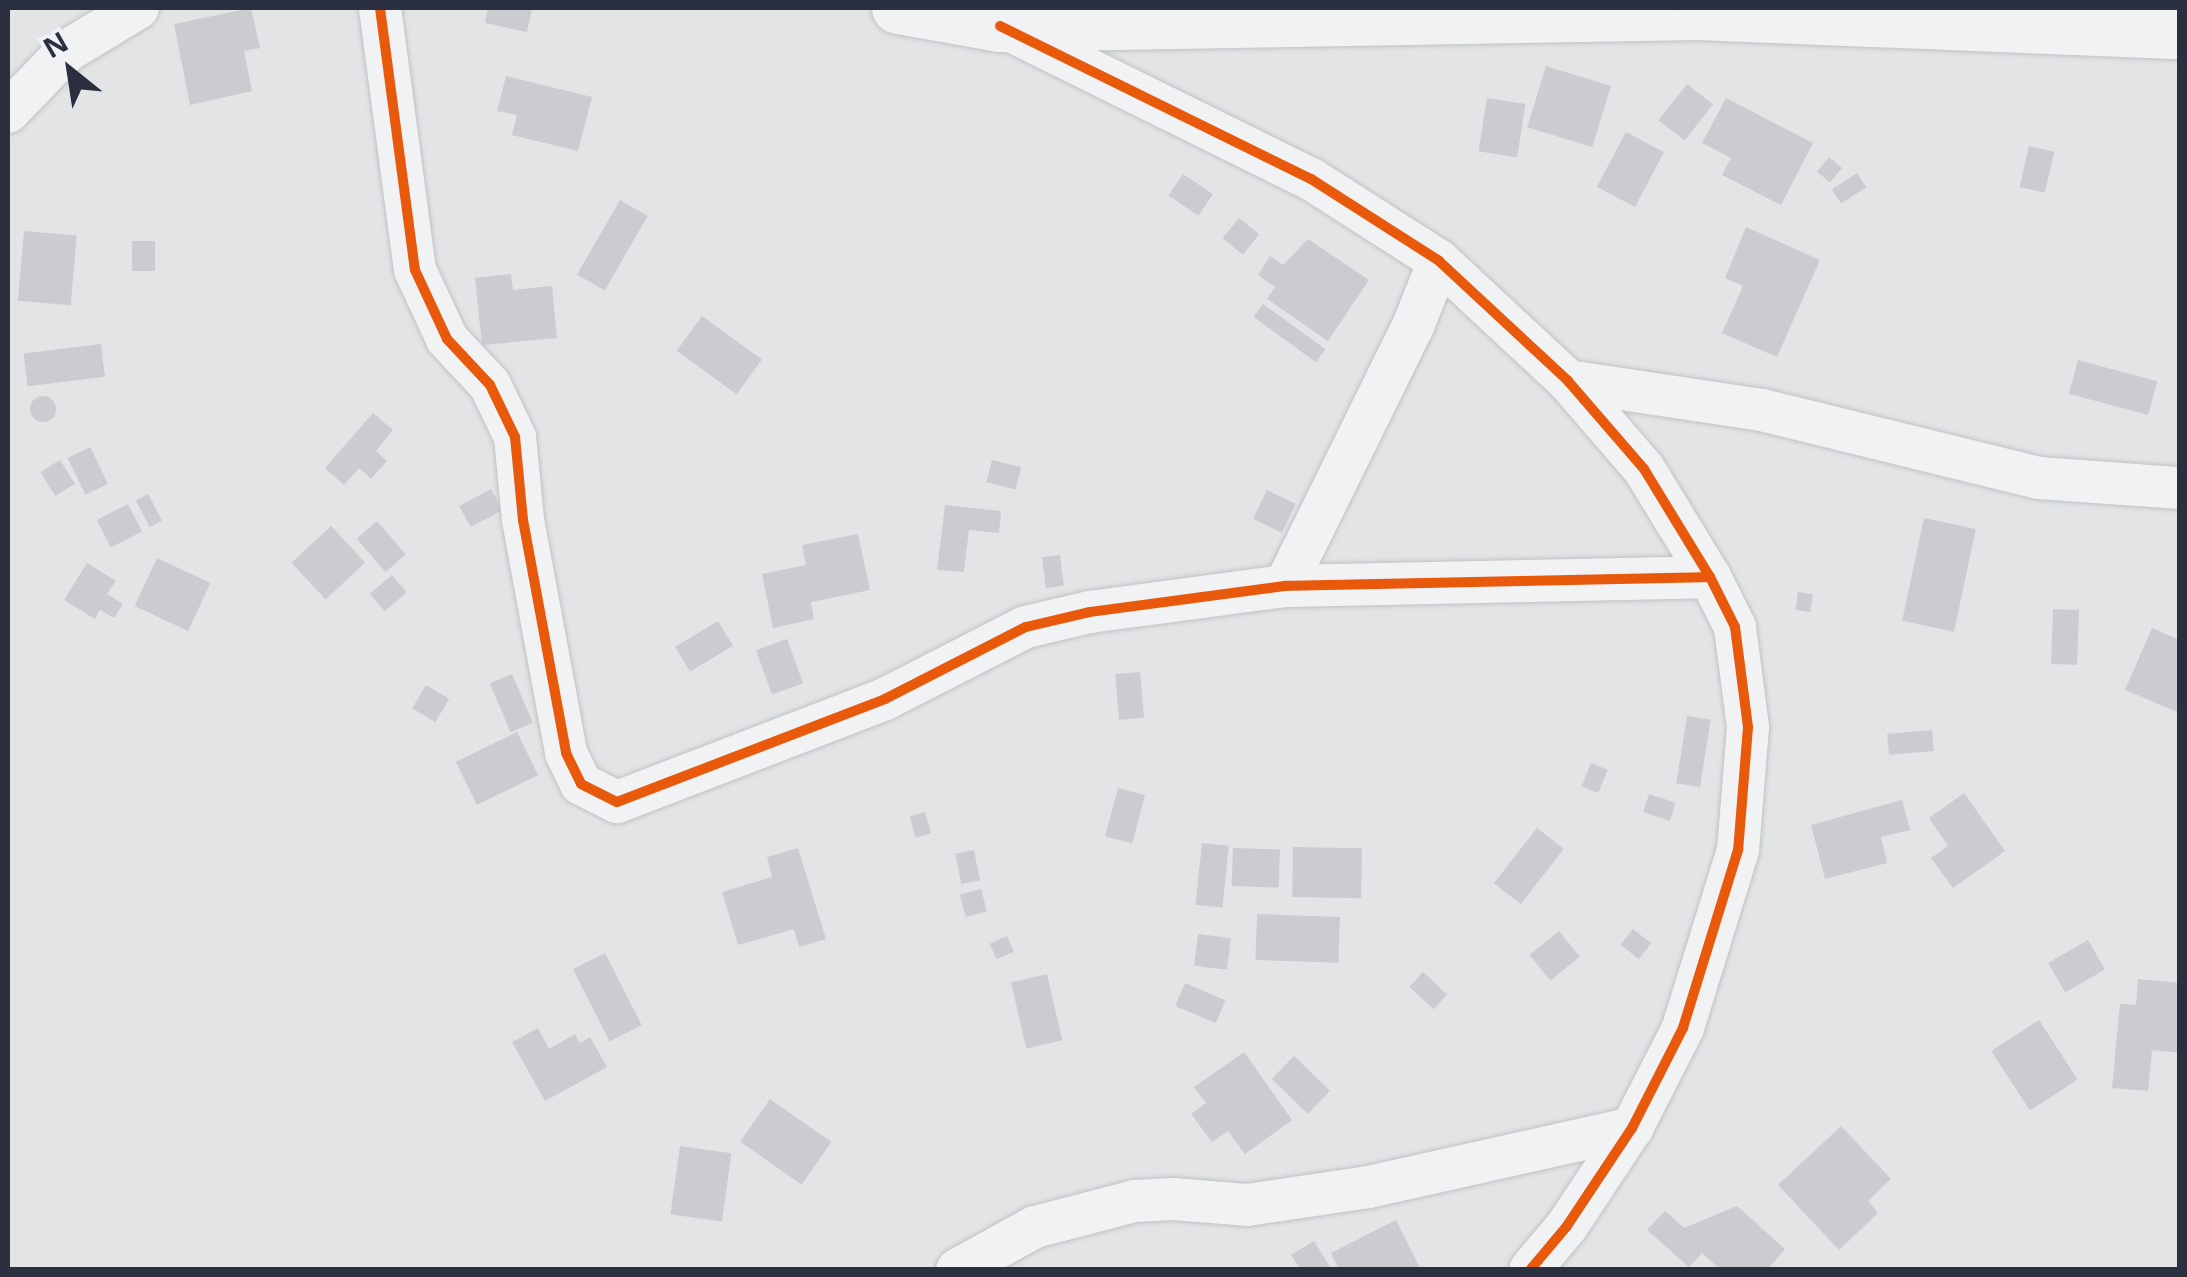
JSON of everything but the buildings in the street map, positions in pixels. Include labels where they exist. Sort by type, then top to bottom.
[{"type":"street","points":[[8,112],[67,51],[138,8]]},
{"type":"street","points":[[380,8],[415,270],[447,339],[490,385],[514,438],[523,520],[563,734],[581,784],[617,802],[885,698],[1026,627],[1090,612],[1286,586],[1710,577]]},
{"type":"street","points":[[898,8],[1000,26],[1517,12],[1698,14],[2180,33]]},
{"type":"street","points":[[1000,26],[1311,178],[1439,261],[1568,382],[1644,469],[1710,577],[1735,627],[1744,672],[1748,727],[1738,850],[1683,1028],[1632,1128],[1567,1226],[1530,1270]]},
{"type":"street","points":[[1286,586],[1414,326],[1439,261]]},
{"type":"street","points":[[1568,382],[1762,410],[2040,478],[2180,488]]},
{"type":"street","points":[[957,1270],[1035,1227],[1134,1201],[1174,1198],[1247,1205],[1369,1187],[1632,1128]]},
{"type":"cycle path","points":[[380,8],[415,270],[447,339],[490,385],[515,437],[523,520],[566,753],[581,784],[617,802],[885,699],[1026,627],[1090,612],[1285,586],[1710,577]]},
{"type":"cycle path","points":[[1000,26],[1311,179],[1439,261],[1568,381],[1644,469],[1710,577],[1735,627],[1748,727],[1738,850],[1683,1028],[1632,1128],[1567,1226],[1530,1270]]}]
